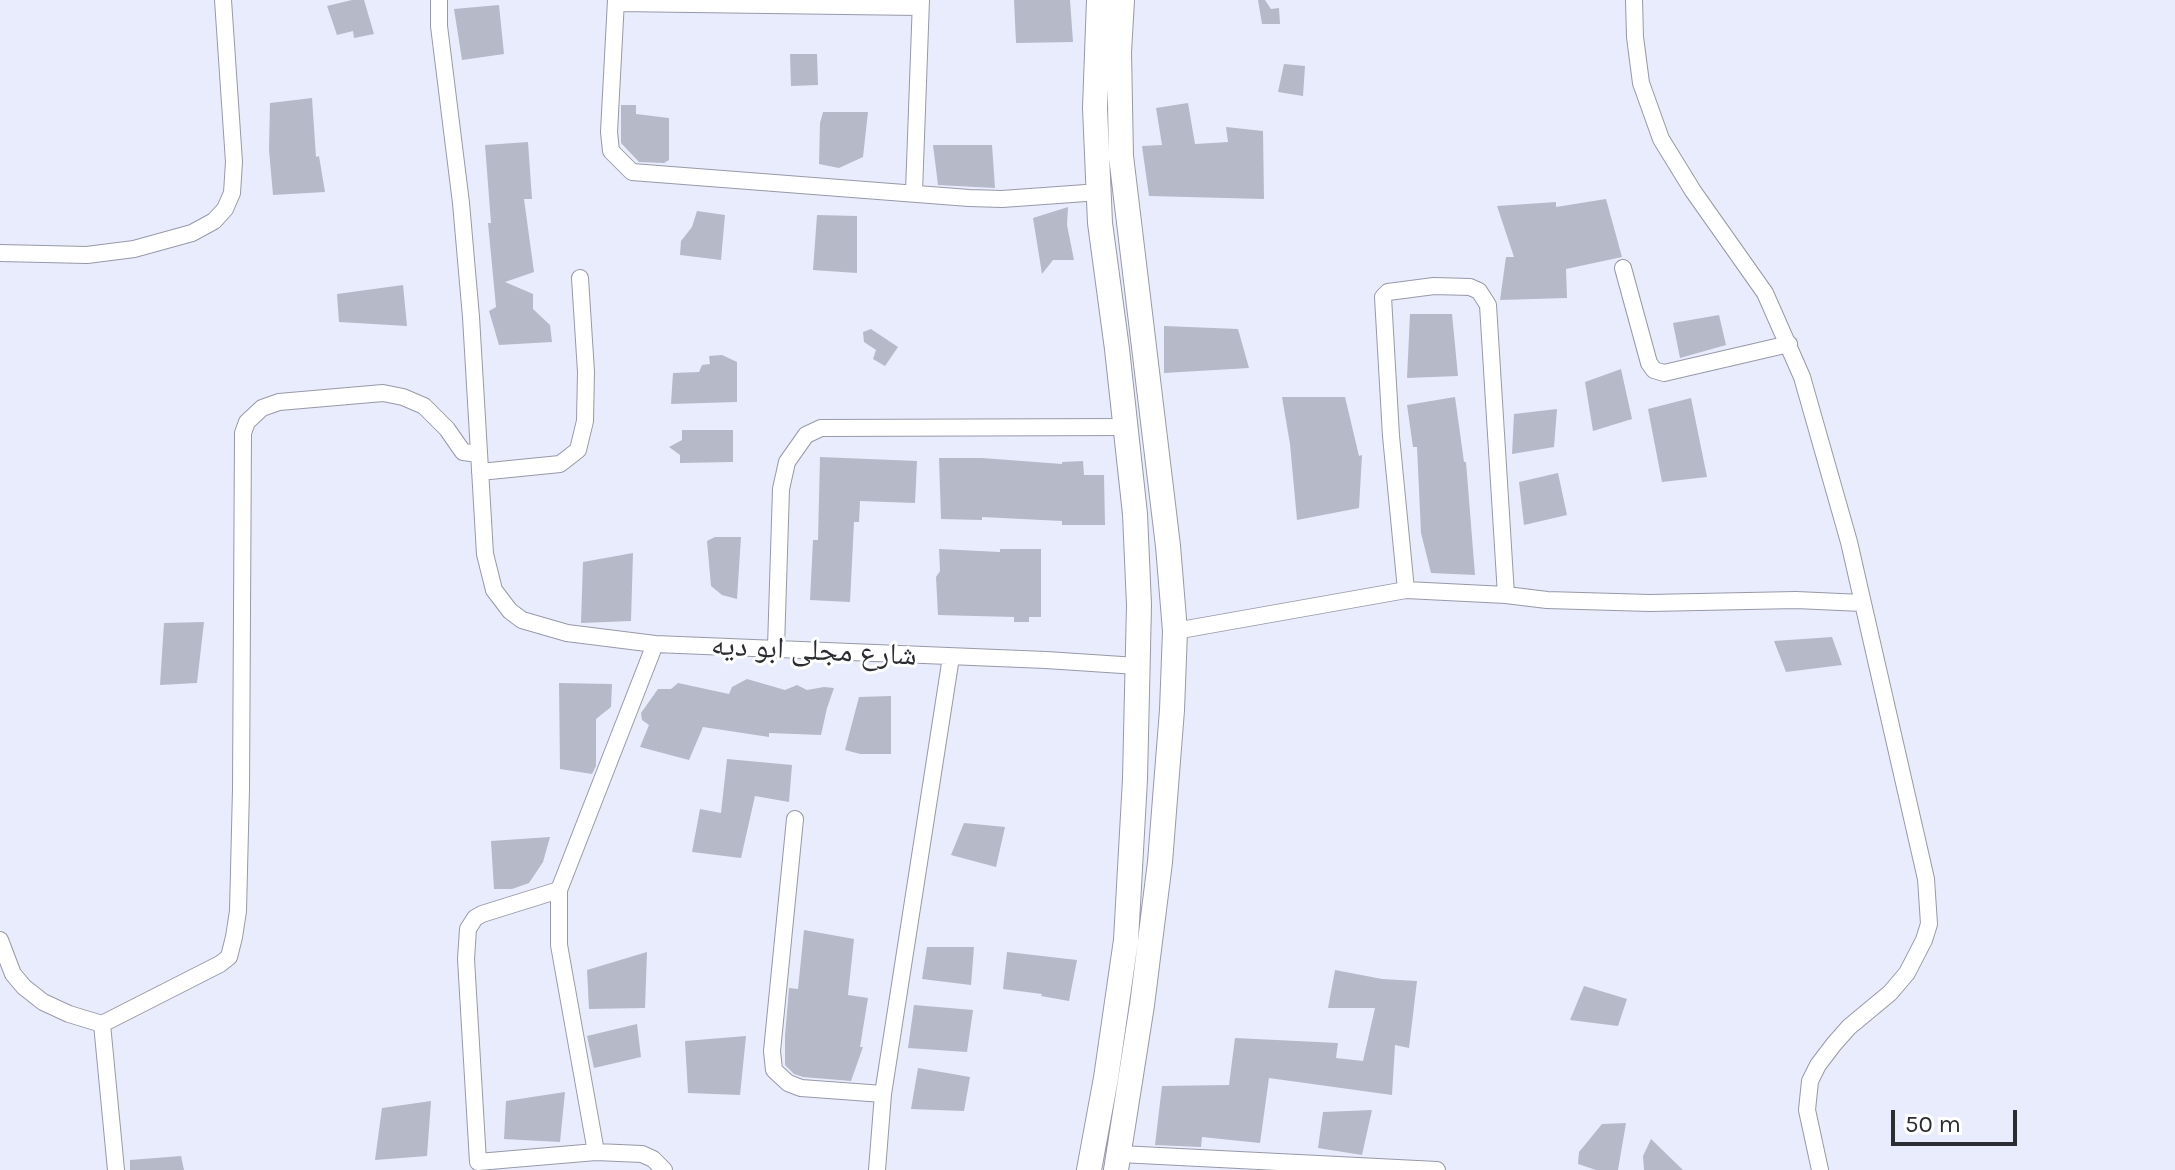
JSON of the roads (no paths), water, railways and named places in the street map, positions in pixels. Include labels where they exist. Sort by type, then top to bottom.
[{"type":"main road","points":[[1089,1170],[1126,940],[1131,874],[1139,605],[1135,514],[1100,223],[1095,108],[1099,0]]},
{"type":"main road","points":[[1118,1162],[1142,1005],[1164,819],[1175,631],[1168,546],[1121,156],[1118,67],[1122,0]]},
{"type":"main road","points":[[1117,1003],[1142,1005]]},
{"type":"street","points":[[0,253],[87,255],[134,249],[180,237],[214,221],[225,209],[232,193],[234,171],[223,0]]},
{"type":"street","points":[[439,0],[439,26],[470,303],[480,472],[560,464],[578,450],[585,421],[586,372],[580,278]]},
{"type":"street","points":[[1634,0],[1641,83],[1661,139],[1693,191],[1765,293],[1789,344],[1817,422],[1849,542],[1929,901],[1929,924],[1907,973],[1890,993],[1849,1027],[1818,1065],[1810,1081],[1807,1110],[1820,1170]]},
{"type":"street","points":[[914,192],[920,3],[616,1],[609,132],[611,151],[632,172],[1002,199],[1100,192]]},
{"type":"street","points":[[1623,268],[1649,363],[1654,370],[1664,373],[1789,344]]},
{"type":"street","points":[[1406,590],[1391,436],[1383,297],[1388,292],[1434,286],[1470,287],[1479,291],[1488,305],[1506,595]]},
{"type":"street","points":[[0,940],[13,974],[24,987],[43,1002],[102,1024],[208,972],[229,957],[238,911],[243,433],[247,422],[262,408],[279,402],[383,393],[424,406],[447,429],[463,452],[479,454]]},
{"type":"street","points":[[776,647],[781,489],[787,462],[806,435],[821,428],[1126,427]]},
{"type":"street","name":"شارع مجلى ابو ديه","points":[[480,472],[489,577],[501,601],[522,620],[567,633],[655,644],[776,647],[1137,666]]},
{"type":"street","points":[[1175,631],[1406,590],[1547,600],[1650,603],[1796,600],[1862,603]]},
{"type":"street","points":[[596,1152],[559,945],[559,890],[655,644]]},
{"type":"street","points":[[877,1170],[883,1094],[951,657]]},
{"type":"street","points":[[795,819],[772,1051],[774,1070],[788,1083],[801,1088],[883,1094]]},
{"type":"street","points":[[559,890],[482,914],[468,929],[466,959],[478,1166],[596,1152],[642,1154],[653,1159],[664,1170]]},
{"type":"street","points":[[102,1024],[116,1170]]},
{"type":"street","points":[[1118,1162],[1437,1170]]}]
